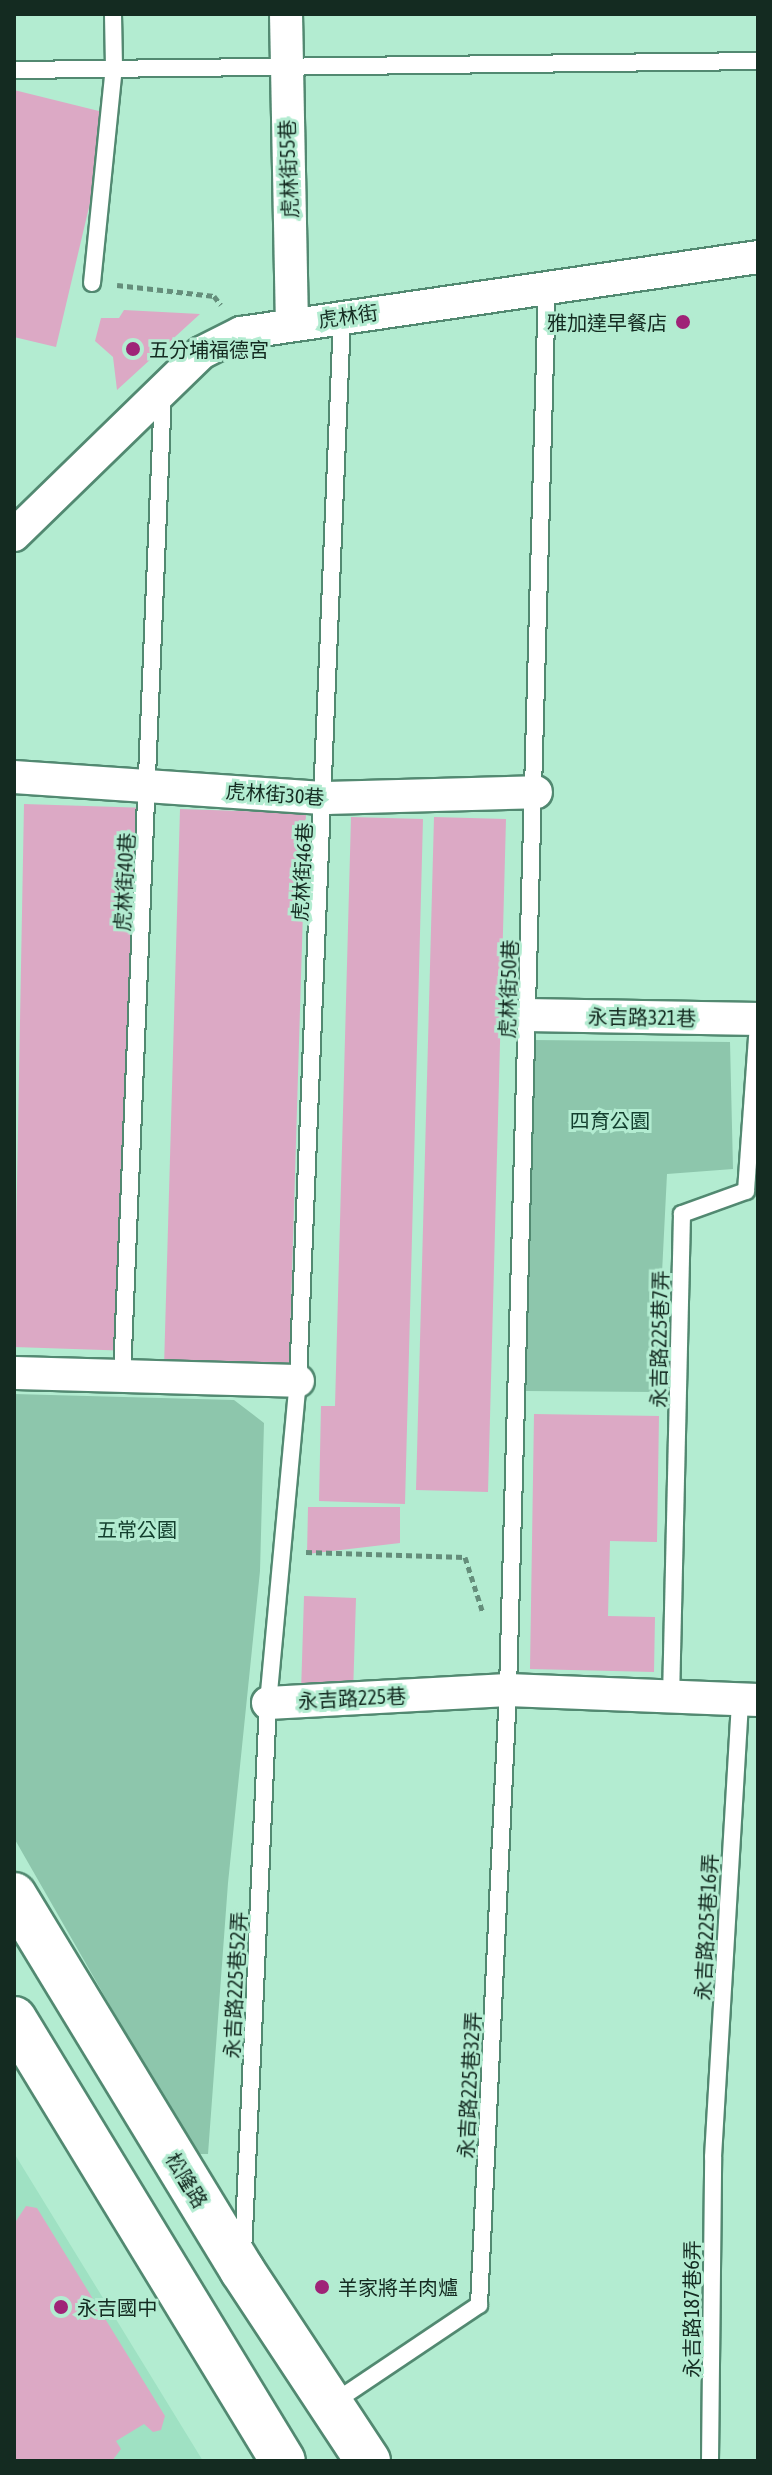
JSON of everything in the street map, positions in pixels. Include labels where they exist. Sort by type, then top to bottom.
[{"type":"street","name":"虎林街55巷","points":[[286,14],[292,323]]},
{"type":"street","name":"虎林街","points":[[14,535],[201,353],[241,333],[292,323],[758,257]]},
{"type":"street","name":"虎林街30巷","points":[[14,777],[326,798],[536,792]]},
{"type":"street","name":"永吉路321巷","points":[[527,1015],[758,1022]]},
{"type":"street","points":[[14,1373],[298,1381]]},
{"type":"street","name":"永吉路225巷","points":[[268,1703],[508,1690],[749,1700]]},
{"type":"street","name":"松隆路","points":[[14,1895],[242,2270],[333,2403],[368,2461]]},
{"type":"street","points":[[14,2019],[283,2461]]},
{"type":"lane","points":[[92,283],[114,67],[113,14]]},
{"type":"lane","points":[[14,70],[758,61]]},
{"type":"lane","name":"虎林街50巷","points":[[508,1690],[536,792],[547,289]]},
{"type":"lane","name":"虎林街46巷","points":[[298,1381],[326,798],[342,317]]},
{"type":"lane","name":"虎林街40巷","points":[[122,1375],[149,786],[163,390]]},
{"type":"lane","name":"永吉路225巷7弄","points":[[671,1699],[682,1214],[752,1192],[758,1022]]},
{"type":"lane","name":"永吉路225巷","points":[[268,1703],[298,1381]]},
{"type":"lane","name":"永吉路225巷32弄","points":[[333,2403],[479,2305],[508,1690]]},
{"type":"lane","name":"永吉路225巷16弄","points":[[713,2157],[749,1700]]},
{"type":"lane","name":"永吉路225巷52弄","points":[[242,2270],[268,1703]]},
{"type":"lane","name":"永吉路187巷6弄","points":[[710,2461],[713,2157]]},
{"type":"path","points":[[92,283],[214,296],[241,333]]},
{"type":"path","points":[[282,1552],[465,1557],[484,1616]]},
{"type":"shaded area","name":"永吉國中","points":[[14,2153],[203,2461],[14,2461]]},
{"type":"green space","name":"四育公園","points":[[533,1040],[730,1042],[733,1169],[667,1174],[656,1392],[526,1391]]},
{"type":"green space","name":"五常公園","points":[[14,1394],[234,1400],[264,1423],[260,1571],[228,1883],[208,2154],[195,2154],[14,1838]]},
{"type":"building","points":[[14,90],[111,114],[56,347],[14,337]]},
{"type":"building","name":"五分埔福德宮","points":[[124,310],[200,314],[117,390],[113,357],[95,341],[101,318],[119,318]]},
{"type":"building","points":[[24,804],[149,808],[133,1351],[14,1347]]},
{"type":"building","points":[[180,809],[306,813],[289,1371],[164,1367]]},
{"type":"building","points":[[351,817],[423,819],[405,1504],[319,1501],[321,1406],[335,1406]]},
{"type":"building","points":[[434,817],[506,819],[488,1492],[416,1490]]},
{"type":"building","points":[[534,1414],[659,1416],[657,1542],[610,1541],[608,1616],[655,1617],[654,1672],[530,1669]]},
{"type":"building","points":[[308,1507],[400,1507],[400,1543],[307,1554]]},
{"type":"building","points":[[304,1596],[356,1598],[353,1694],[301,1692]]},
{"type":"building","name":"永吉國中","points":[[26,2206],[37,2208],[165,2416],[161,2430],[153,2432],[144,2424],[116,2441],[121,2449],[112,2461],[14,2461],[14,2224]]},
{"type":"place","name":"雅加達早餐店","points":[[683,322]]},
{"type":"place","name":"五分埔福德宮","points":[[133,349]]},
{"type":"place","name":"羊家將羊肉爐","points":[[322,2287]]},
{"type":"place","name":"永吉國中","points":[[61,2307]]}]
